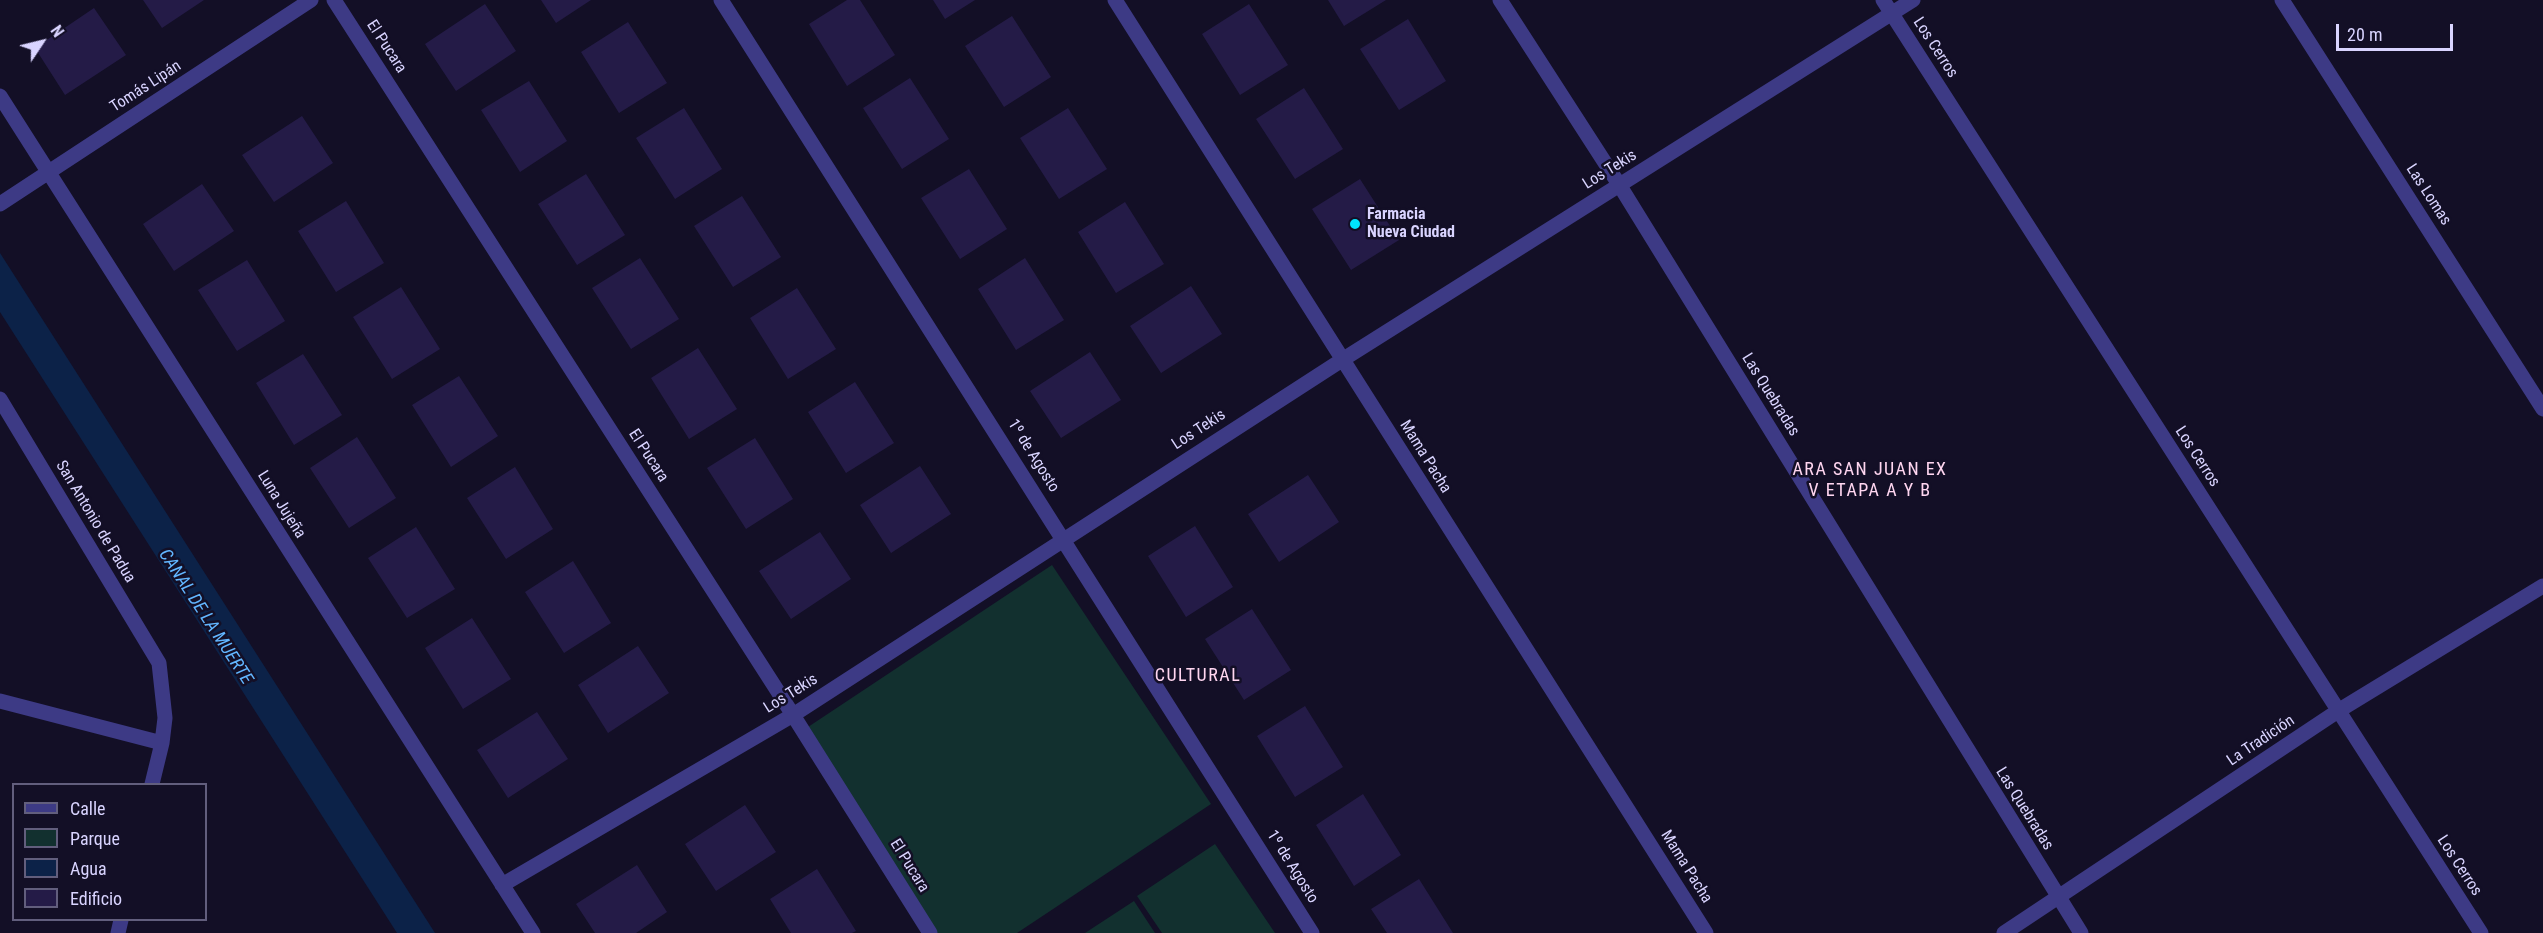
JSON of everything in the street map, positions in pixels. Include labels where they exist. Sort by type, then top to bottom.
[{"type":"street","name":"Tomás Lipán","points":[[2,202],[311,0]]},
{"type":"street","name":"El Pucara","points":[[334,0],[793,715],[930,933]]},
{"type":"street","name":"1º de Agosto","points":[[721,0],[1312,933]]},
{"type":"street","name":"Mama Pacha","points":[[1115,0],[1706,933]]},
{"type":"street","name":"Las Quebradas","points":[[1500,0],[1620,186],[2081,933]]},
{"type":"street","name":"Los Tekis","points":[[502,885],[793,715],[1342,360],[1620,186],[1887,7],[1913,0]]},
{"type":"street","name":"Las Lomas","points":[[2282,0],[2543,409]]},
{"type":"street","name":"Los Cerros","points":[[1887,7],[2481,933]]},
{"type":"street","name":"Luna Jujeña","points":[[0,96],[533,933]]},
{"type":"street","name":"San Antonio de Padua","points":[[0,399],[159,663],[165,718],[162,743]]},
{"type":"street","name":"La Tradición","points":[[2004,933],[2338,711],[2543,586]]},
{"type":"street","points":[[0,701],[162,743],[152,783]]},
{"type":"green space","points":[[1052,565],[1211,804],[1017,933],[932,933],[799,733]]},
{"type":"green space","points":[[1215,844],[1275,933],[1162,933],[1137,896]]},
{"type":"green space","points":[[1134,901],[1155,933],[1085,933]]},
{"type":"water","name":"CANAL DE LA MUERTE","points":[[0,253],[435,933],[397,933],[0,312]]},
{"type":"building","points":[[143,0],[204,0],[162,28]]},
{"type":"building","points":[[541,0],[591,0],[556,23]]},
{"type":"building","points":[[847,0],[860,0],[895,55],[847,86],[809,24]]},
{"type":"building","points":[[933,0],[975,0],[945,19]]},
{"type":"building","points":[[1328,0],[1386,0],[1344,26]]},
{"type":"building","points":[[485,4],[516,51],[456,91],[425,44]]},
{"type":"building","points":[[1249,4],[1288,65],[1240,95],[1202,34]]},
{"type":"building","points":[[94,8],[126,55],[65,95],[35,48]]},
{"type":"building","points":[[1012,16],[1051,77],[1004,107],[965,46]]},
{"type":"building","points":[[1408,19],[1446,81],[1399,110],[1360,49]]},
{"type":"building","points":[[628,22],[667,83],[619,113],[581,52]]},
{"type":"building","points":[[910,78],[949,139],[902,169],[863,108]]},
{"type":"building","points":[[529,81],[567,141],[520,172],[481,110]]},
{"type":"building","points":[[1304,88],[1343,149],[1295,179],[1256,119]]},
{"type":"building","points":[[684,108],[722,169],[675,199],[636,138]]},
{"type":"building","points":[[1068,108],[1107,169],[1059,199],[1020,138]]},
{"type":"building","points":[[302,116],[333,163],[274,202],[242,155]]},
{"type":"building","points":[[969,169],[1007,229],[960,259],[921,198]]},
{"type":"building","points":[[586,174],[625,235],[577,265],[538,204]]},
{"type":"building","name":"Farmacia Nueva Ciudad","points":[[1360,179],[1399,240],[1351,270],[1312,209]]},
{"type":"building","points":[[202,184],[234,231],[174,271],[143,224]]},
{"type":"building","points":[[742,196],[781,257],[733,287],[694,226]]},
{"type":"building","points":[[346,201],[384,263],[336,292],[298,231]]},
{"type":"building","points":[[1125,202],[1164,264],[1116,293],[1078,232]]},
{"type":"building","points":[[640,258],[679,319],[631,349],[592,288]]},
{"type":"building","points":[[1025,258],[1064,320],[1016,350],[978,289]]},
{"type":"building","points":[[247,260],[285,321],[237,351],[198,290]]},
{"type":"building","points":[[1191,286],[1222,334],[1161,373],[1130,326]]},
{"type":"building","points":[[401,287],[440,349],[392,379],[353,317]]},
{"type":"building","points":[[797,288],[836,349],[788,379],[750,318]]},
{"type":"building","points":[[698,348],[737,409],[689,439],[651,378]]},
{"type":"building","points":[[1090,352],[1121,400],[1061,438],[1030,391]]},
{"type":"building","points":[[303,354],[342,415],[294,445],[256,383]]},
{"type":"building","points":[[459,376],[498,436],[451,467],[412,405]]},
{"type":"building","points":[[855,382],[894,443],[846,473],[808,412]]},
{"type":"building","points":[[357,437],[396,498],[349,528],[310,468]]},
{"type":"building","points":[[755,438],[793,499],[746,529],[707,468]]},
{"type":"building","points":[[920,466],[951,514],[891,553],[860,505]]},
{"type":"building","points":[[515,467],[553,529],[506,559],[467,498]]},
{"type":"building","points":[[1308,475],[1339,522],[1279,562],[1248,514]]},
{"type":"building","points":[[1195,526],[1233,587],[1186,617],[1148,556]]},
{"type":"building","points":[[416,527],[455,589],[407,618],[368,558]]},
{"type":"building","points":[[820,532],[851,579],[791,619],[759,571]]},
{"type":"building","points":[[573,561],[611,623],[564,653],[525,592]]},
{"type":"building","points":[[1252,609],[1291,670],[1244,700],[1205,639]]},
{"type":"building","points":[[472,618],[511,679],[463,709],[425,648]]},
{"type":"building","points":[[638,646],[669,693],[608,733],[578,685]]},
{"type":"building","points":[[1305,706],[1343,767],[1295,797],[1257,736]]},
{"type":"building","points":[[537,712],[568,759],[508,798],[477,750]]},
{"type":"building","points":[[1363,794],[1401,855],[1354,886],[1316,825]]},
{"type":"building","points":[[745,805],[776,852],[716,891],[685,844]]},
{"type":"building","points":[[637,865],[667,912],[636,933],[595,933],[576,904]]},
{"type":"building","points":[[817,869],[856,931],[852,933],[791,933],[770,899]]},
{"type":"building","points":[[1419,879],[1453,933],[1387,933],[1371,909]]},
{"type":"place","name":"Farmacia Nueva Ciudad","points":[[1355,224]]},
{"type":"district","name":"ARA SAN JUAN EX V ETAPA A Y B","points":[[1870,480]]},
{"type":"district","name":"CULTURAL","points":[[1198,676]]}]
